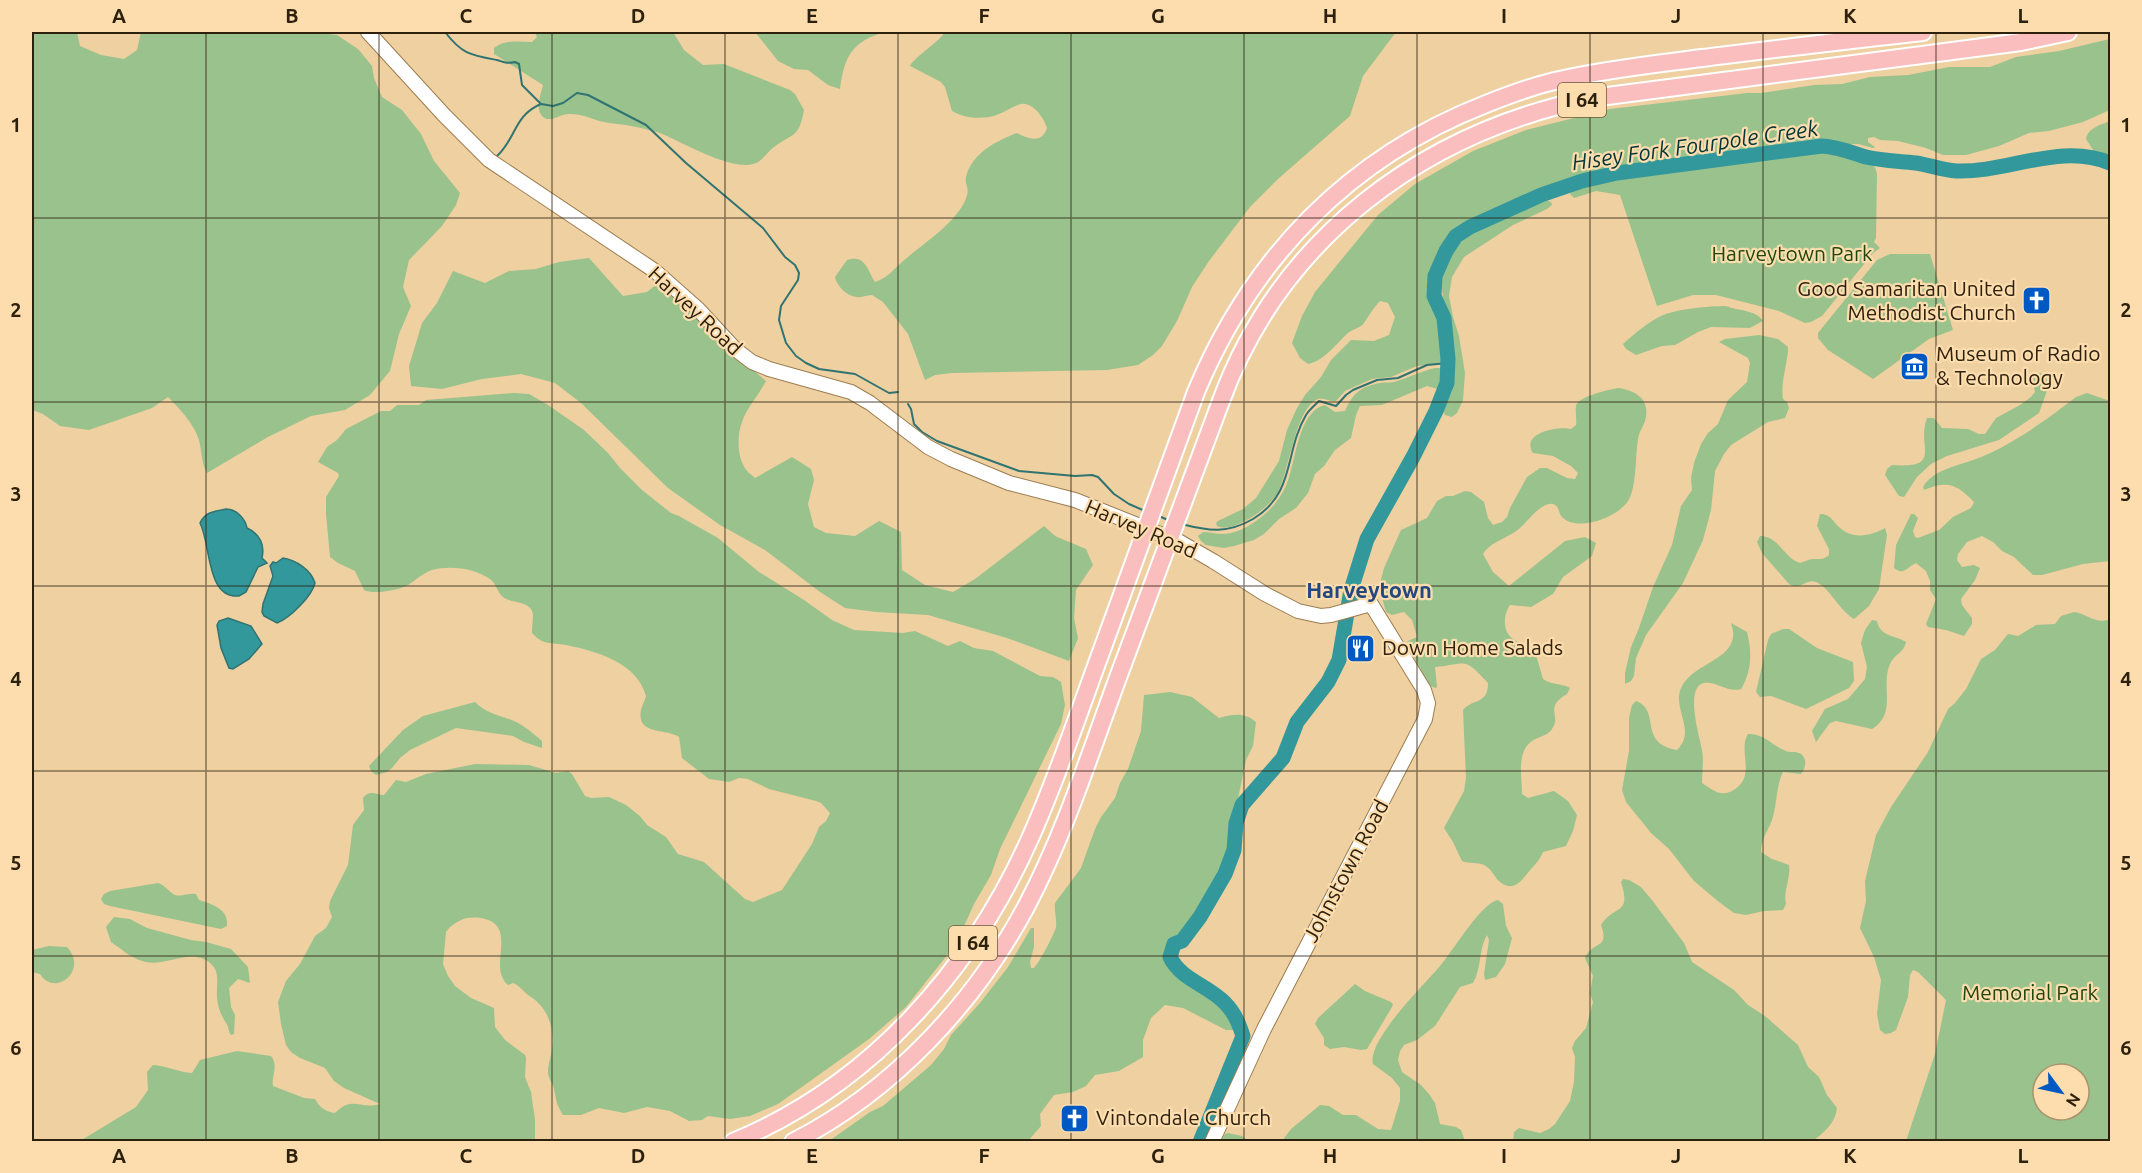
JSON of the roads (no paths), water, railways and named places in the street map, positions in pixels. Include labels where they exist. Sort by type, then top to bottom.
[{"type":"highway","name":"I 64","points":[[733,1142],[819,1096],[872,1056],[904,1027],[958,964],[979,934],[1005,889],[1032,834],[1196,392],[1214,353],[1250,291],[1287,242],[1330,198],[1388,154],[1433,127],[1503,97],[1563,79],[1653,64],[1918,32]]},
{"type":"highway","name":"I 64","points":[[793,1142],[835,1117],[899,1068],[952,1014],[1004,944],[1027,905],[1046,864],[1240,355],[1267,309],[1285,284],[1324,238],[1354,210],[1394,179],[1430,156],[1476,133],[1535,111],[1592,98],[2021,42],[2068,32]]},
{"type":"street","name":"Harvey Road","points":[[368,32],[489,160],[655,271],[698,309],[735,349],[752,362],[851,392],[870,403],[928,447],[951,459],[1008,483],[1075,500],[1179,542],[1290,607],[1321,616],[1338,614],[1371,604]]},
{"type":"street","name":"Johnstown Road","points":[[1212,1142],[1264,1029],[1425,719],[1428,703],[1424,690],[1371,604]]},
{"type":"water","points":[[226,509],[240,515],[247,528],[258,537],[263,549],[262,558],[267,563],[258,567],[246,592],[239,596],[228,595],[215,580],[200,523],[208,514]]},
{"type":"water","points":[[283,558],[302,566],[315,583],[310,594],[300,606],[277,623],[264,616],[262,612],[273,576],[270,566],[273,562],[276,563]]},
{"type":"water","points":[[228,618],[251,626],[262,644],[249,659],[233,669],[229,668],[221,648],[217,625],[219,621]]},
{"type":"waterway","points":[[445,32],[456,45],[467,52],[480,57],[519,64],[522,85],[541,104],[553,106],[563,103],[577,93],[588,95],[646,125],[686,163],[763,228],[785,257],[795,265],[799,273],[798,280],[781,306],[779,320],[786,343],[796,356],[819,369],[855,374],[889,393],[898,392]]},
{"type":"waterway","points":[[497,156],[525,114],[541,104]]},
{"type":"waterway","name":"Hisey Fork Fourpole Creek","points":[[1200,1142],[1243,1036],[1234,1015],[1225,1003],[1188,977],[1170,957],[1174,944],[1182,941],[1200,917],[1225,874],[1234,850],[1236,823],[1242,805],[1283,758],[1297,722],[1328,682],[1339,660],[1351,590],[1367,539],[1413,457],[1447,383],[1448,359],[1444,318],[1434,296],[1435,276],[1446,251],[1456,236],[1470,227],[1541,195],[1582,181],[1617,173],[1822,146],[1866,157],[1956,171],[1995,168],[2053,157],[2072,156],[2091,157],[2110,163]]},
{"type":"waterway","points":[[1181,524],[1200,528],[1226,529],[1244,524],[1267,509],[1283,484],[1299,429],[1307,413],[1319,401],[1336,406],[1353,390],[1377,380],[1398,378],[1427,365],[1448,363]]},
{"type":"waterway","points":[[908,404],[914,424],[937,441],[1019,471],[1098,477],[1114,494],[1145,511]]},
{"type":"waterway","points":[[1159,516],[1170,521]]},
{"type":"place","name":"Good Samaritan United Methodist Church","points":[[2037,301]]},
{"type":"place","name":"Museum of Radio & Technology","points":[[1915,366]]},
{"type":"place","name":"Down Home Salads","points":[[1361,648]]},
{"type":"place","name":"Vintondale Church","points":[[1075,1118]]},
{"type":"district","name":"Harveytown","points":[[1369,590]]},
{"type":"park label","name":"Harveytown Park","points":[[1792,254]]},
{"type":"park label","name":"Memorial Park","points":[[2030,993]]}]
